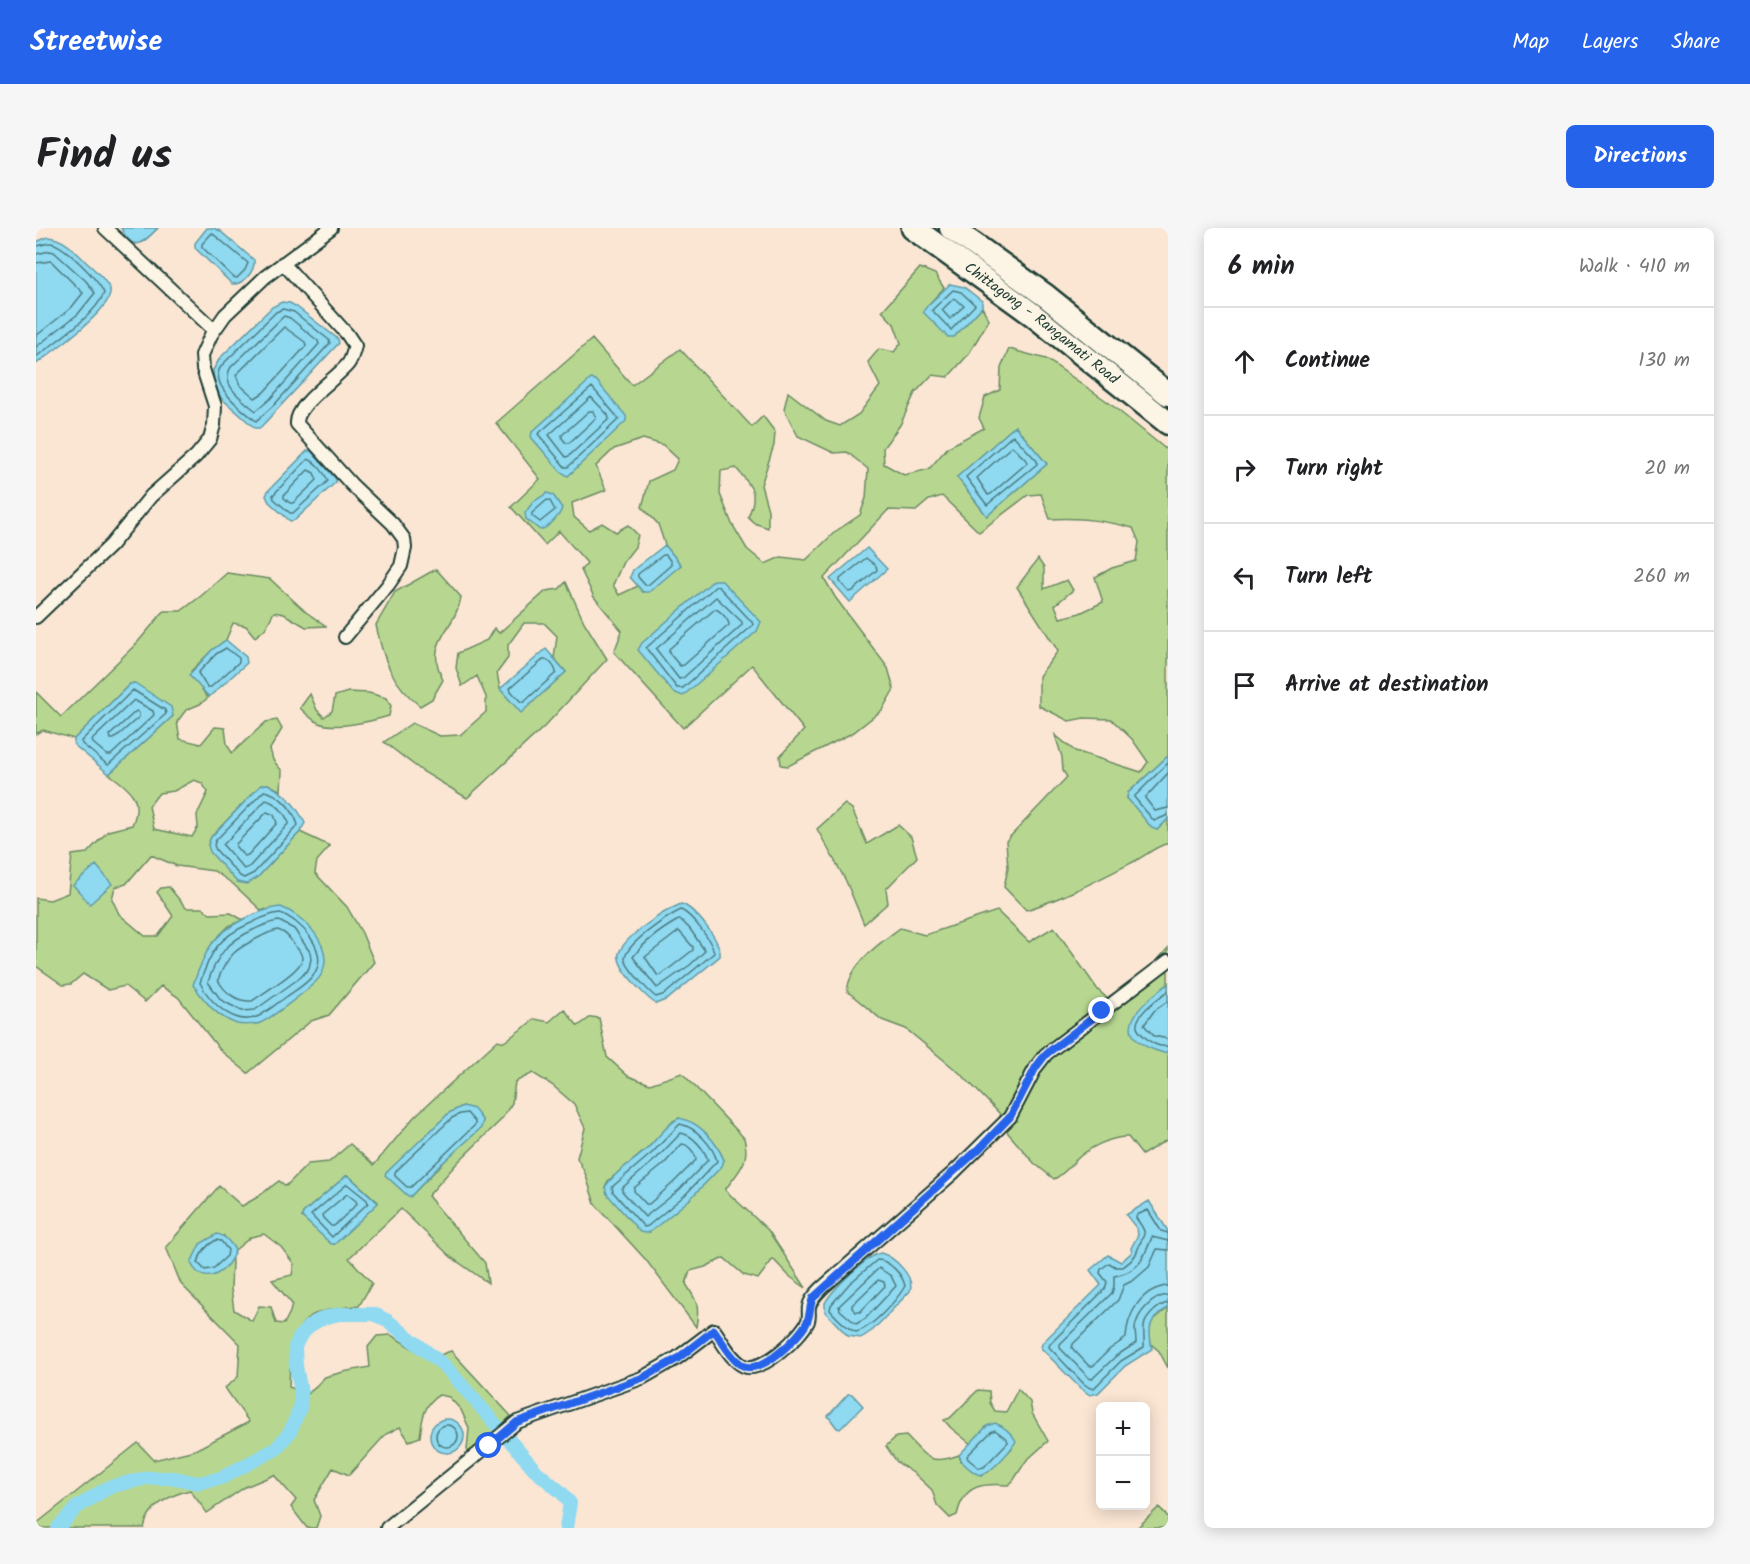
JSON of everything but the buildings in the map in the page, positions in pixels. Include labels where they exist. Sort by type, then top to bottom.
[{"type":"highway","name":"Chittagong - Rangamati Road","points":[[913,228],[1032,314],[1168,423]]},
{"type":"highway","name":"Chittagong - Rangamati Road","points":[[951,228],[1046,296],[1168,394]]},
{"type":"street","points":[[105,228],[214,330]]},
{"type":"street","points":[[36,617],[111,545],[151,496],[196,456],[210,439],[214,425],[215,406],[203,369],[202,355],[214,330],[225,315],[283,263],[331,228]]},
{"type":"street","points":[[283,263],[355,346],[350,362],[304,408],[297,419],[297,424],[352,485],[393,524],[404,539],[405,548],[401,566],[345,637]]},
{"type":"street","points":[[387,1528],[517,1422],[642,1378],[677,1359],[714,1330],[737,1361],[745,1367],[760,1366],[774,1357],[802,1330],[810,1315],[809,1307],[813,1298],[822,1288],[953,1173],[1010,1117],[1036,1067],[1046,1054],[1168,961]]},
{"type":"green space","points":[[920,268],[935,274],[944,288],[927,306],[954,337],[982,307],[989,320],[968,355],[948,377],[932,375],[915,393],[900,425],[883,448],[884,464],[904,475],[929,469],[948,447],[984,428],[979,418],[985,397],[1000,390],[1001,368],[1009,349],[1046,359],[1108,402],[1168,451],[1168,756],[1128,793],[1127,798],[1157,830],[1168,819],[1168,843],[1082,888],[1026,910],[1004,887],[1008,868],[1006,841],[1067,777],[1063,771],[1062,757],[1055,735],[1075,751],[1141,772],[1148,762],[1132,739],[1111,719],[1084,718],[1069,721],[1039,706],[1039,676],[1058,651],[1017,587],[1038,559],[1044,568],[1044,589],[1067,580],[1073,590],[1055,605],[1060,618],[1080,613],[1103,602],[1095,577],[1112,568],[1136,561],[1139,542],[1133,528],[1092,520],[1050,519],[1041,494],[1028,495],[979,532],[942,496],[929,500],[916,511],[888,510],[824,578],[835,597],[888,668],[894,689],[882,710],[854,732],[788,766],[781,765],[780,756],[804,730],[752,665],[683,728],[614,652],[622,631],[594,597],[581,570],[587,563],[559,531],[545,545],[511,507],[540,479],[496,423],[592,339],[632,385],[680,349],[752,427],[763,416],[775,432],[774,445],[761,485],[768,510],[768,528],[754,523],[748,517],[753,501],[752,490],[736,468],[721,471],[720,494],[732,524],[747,549],[765,564],[781,557],[806,560],[836,531],[860,515],[866,498],[868,469],[847,452],[834,453],[798,436],[784,409],[788,392],[826,421],[840,426],[859,414],[880,386],[868,362],[879,349],[894,352],[901,343],[894,324],[882,311]],"holes":[[[1015,426],[1047,464],[987,516],[957,477]],[[643,439],[663,445],[678,459],[673,470],[649,481],[642,507],[658,524],[665,545],[681,565],[643,592],[638,586],[619,595],[613,585],[623,562],[635,547],[638,535],[628,525],[616,532],[602,523],[589,530],[574,517],[572,503],[606,490],[596,466],[614,449]]]},
{"type":"green space","points":[[436,569],[461,597],[458,609],[438,645],[438,666],[443,680],[432,699],[420,706],[402,689],[390,670],[376,625],[395,592]]},
{"type":"green space","points":[[227,573],[270,579],[306,612],[326,626],[306,627],[284,614],[274,612],[265,629],[255,637],[246,626],[233,623],[226,640],[191,671],[206,696],[209,697],[186,710],[177,722],[180,739],[201,744],[215,727],[225,728],[227,744],[232,753],[266,722],[277,720],[282,729],[270,749],[273,760],[282,771],[281,791],[268,784],[261,785],[211,837],[208,845],[257,878],[300,832],[330,846],[317,861],[315,873],[347,907],[362,933],[374,962],[329,1015],[311,1021],[248,1073],[221,1051],[178,997],[161,986],[145,1002],[125,986],[108,990],[83,974],[71,984],[63,985],[36,966],[36,898],[50,900],[68,893],[72,855],[87,853],[108,831],[132,825],[136,808],[135,801],[128,789],[109,774],[173,716],[134,683],[130,684],[74,739],[43,730],[36,734],[36,692],[61,717],[137,643],[164,611],[181,611]],"holes":[[[194,780],[202,783],[208,792],[197,815],[198,827],[192,837],[154,829],[149,806],[159,793],[174,791]],[[151,855],[177,866],[214,871],[233,884],[262,911],[266,909],[212,943],[229,926],[243,920],[231,913],[210,914],[203,908],[186,908],[169,887],[161,888],[157,892],[173,916],[158,936],[145,936],[119,914],[112,899],[115,887],[126,884]]]},
{"type":"green space","points":[[566,582],[584,622],[607,659],[545,726],[467,798],[422,771],[384,742],[412,723],[440,736],[460,735],[486,712],[486,697],[477,676],[462,686],[456,668],[458,653],[487,640],[494,628],[499,633],[546,591],[559,589]],"holes":[[[524,623],[544,623],[557,636],[554,658],[566,672],[521,712],[500,689],[497,673],[508,658],[508,645]]]},
{"type":"green space","points":[[348,692],[369,693],[386,698],[391,706],[389,716],[334,726],[319,723],[300,708],[310,694],[317,710],[324,717],[332,711],[335,696]]},
{"type":"green space","points":[[845,804],[852,809],[867,844],[898,825],[911,837],[917,857],[886,889],[888,903],[864,924],[846,881],[817,829]]},
{"type":"green space","points":[[997,911],[1029,942],[1054,927],[1098,990],[1107,998],[1153,965],[1168,948],[1168,1139],[1142,1155],[1128,1137],[1108,1141],[1087,1151],[1054,1179],[1034,1163],[1008,1133],[999,1113],[962,1075],[906,1029],[882,1020],[847,991],[849,981],[860,963],[900,928],[925,935]]},
{"type":"green space","points":[[564,1009],[578,1026],[591,1017],[599,1018],[607,1057],[628,1076],[650,1084],[682,1073],[744,1138],[746,1154],[742,1166],[725,1190],[768,1230],[806,1288],[789,1276],[773,1259],[758,1279],[744,1275],[724,1258],[690,1271],[686,1284],[697,1304],[696,1327],[646,1260],[595,1204],[585,1173],[577,1158],[585,1128],[574,1104],[552,1085],[533,1073],[515,1082],[512,1103],[501,1120],[458,1162],[428,1196],[485,1263],[488,1283],[451,1257],[401,1209],[349,1258],[372,1283],[359,1306],[326,1311],[309,1317],[298,1331],[292,1349],[289,1387],[308,1394],[325,1377],[370,1367],[368,1347],[377,1336],[391,1335],[429,1359],[451,1351],[511,1416],[471,1454],[467,1450],[469,1428],[461,1410],[449,1397],[439,1395],[426,1408],[420,1437],[409,1441],[400,1427],[386,1434],[349,1475],[333,1468],[314,1500],[320,1516],[316,1528],[307,1528],[291,1507],[296,1500],[274,1475],[245,1487],[207,1513],[190,1490],[175,1495],[150,1513],[144,1528],[36,1528],[36,1524],[138,1443],[154,1460],[195,1450],[249,1422],[225,1388],[238,1377],[240,1344],[181,1284],[166,1247],[219,1186],[242,1206],[279,1181],[286,1186],[308,1164],[329,1162],[350,1144],[374,1165],[414,1117],[498,1040],[504,1042],[535,1019],[549,1022]],"holes":[[[463,1106],[483,1121],[411,1196],[422,1139],[449,1113]],[[679,1118],[706,1135],[716,1145],[724,1160],[689,1200],[605,1187],[608,1181],[648,1148],[673,1121]],[[346,1176],[349,1176],[378,1202],[334,1244],[302,1217],[303,1213]],[[264,1234],[281,1247],[294,1264],[292,1275],[272,1280],[292,1304],[284,1324],[276,1323],[271,1307],[259,1306],[252,1321],[234,1310],[231,1289],[232,1260],[223,1235],[235,1250],[251,1237]]]},
{"type":"green space","points":[[1168,1308],[1168,1368],[1159,1351],[1151,1344],[1149,1330],[1151,1322]]},
{"type":"green space","points":[[1018,1389],[1030,1402],[1032,1413],[1048,1441],[1026,1461],[1008,1485],[975,1488],[964,1497],[957,1515],[950,1518],[937,1505],[932,1490],[897,1462],[886,1446],[896,1437],[906,1436],[929,1458],[941,1460],[959,1455],[961,1461],[981,1475],[988,1472],[1012,1448],[987,1426],[971,1444],[944,1420],[950,1418],[978,1390],[989,1391],[990,1403],[995,1411],[1006,1412]]},
{"type":"green space","points":[[1159,1507],[1168,1517],[1168,1528],[1137,1528]]},
{"type":"water","points":[[121,228],[158,228],[148,238],[134,243],[125,236]]},
{"type":"water","points":[[207,228],[220,231],[254,260],[253,269],[244,280],[232,284],[195,248],[195,243]]},
{"type":"water","points":[[48,237],[59,240],[74,250],[100,275],[110,290],[109,298],[92,319],[36,364],[36,242]]},
{"type":"water","points":[[950,284],[964,287],[982,301],[982,307],[954,337],[948,337],[923,312]]},
{"type":"water","points":[[282,302],[297,307],[338,339],[339,343],[260,428],[255,428],[221,398],[214,383],[213,370],[220,358],[272,307]]},
{"type":"water","points":[[591,379],[596,380],[626,416],[626,421],[568,476],[561,472],[531,437],[532,432]]},
{"type":"water","points":[[1015,426],[1047,464],[987,516],[957,477]]},
{"type":"water","points":[[307,451],[311,451],[336,479],[336,482],[295,520],[290,521],[269,502],[266,496],[268,491]]},
{"type":"water","points":[[547,493],[553,495],[562,508],[559,515],[547,527],[540,530],[526,519],[525,513],[533,502]]},
{"type":"water","points":[[665,545],[681,565],[649,592],[643,592],[630,577],[633,570]]},
{"type":"water","points":[[867,548],[887,569],[850,602],[830,579]]},
{"type":"water","points":[[714,580],[721,580],[761,622],[757,631],[683,696],[673,692],[638,650],[642,643]]},
{"type":"water","points":[[226,640],[246,657],[247,663],[209,697],[189,675],[212,650]]},
{"type":"water","points":[[546,649],[566,672],[521,713],[500,689]]},
{"type":"water","points":[[135,683],[171,707],[173,716],[109,774],[74,745],[74,739],[130,684]]},
{"type":"water","points":[[1168,756],[1168,819],[1157,830],[1152,828],[1127,798],[1128,793]]},
{"type":"water","points":[[268,784],[290,800],[305,823],[300,832],[257,878],[247,884],[237,882],[210,852],[208,845],[211,837],[261,785]]},
{"type":"water","points":[[96,865],[112,884],[90,904],[73,885]]},
{"type":"water","points":[[681,904],[693,911],[712,934],[717,942],[720,956],[668,999],[656,1004],[626,973],[619,959],[619,953],[637,932],[655,918]]},
{"type":"water","points":[[281,907],[308,925],[321,944],[325,964],[321,975],[303,993],[260,1023],[245,1025],[229,1021],[212,1008],[193,985],[206,953],[217,937],[234,924],[271,908]]},
{"type":"water","points":[[1168,984],[1168,1051],[1164,1053],[1146,1046],[1136,1039],[1131,1030],[1132,1021],[1137,1012]]},
{"type":"water","points":[[463,1106],[474,1109],[483,1121],[481,1128],[438,1167],[411,1196],[408,1196],[385,1175],[386,1173],[449,1113]]},
{"type":"water","points":[[679,1118],[694,1124],[712,1139],[724,1160],[722,1166],[689,1200],[650,1232],[640,1232],[607,1194],[605,1187],[614,1176],[643,1153],[666,1128]]},
{"type":"water","points":[[346,1176],[349,1176],[378,1203],[335,1244],[331,1244],[302,1217],[303,1213]]},
{"type":"water","points":[[1149,1201],[1168,1231],[1168,1308],[1156,1316],[1151,1325],[1152,1349],[1125,1366],[1098,1393],[1090,1395],[1080,1388],[1041,1348],[1042,1343],[1101,1285],[1090,1270],[1108,1255],[1121,1262],[1132,1252],[1131,1248],[1138,1235],[1137,1229],[1126,1215]]},
{"type":"water","points":[[217,1234],[228,1240],[235,1250],[232,1258],[222,1270],[209,1276],[203,1275],[196,1271],[191,1263],[200,1244]]},
{"type":"water","points":[[881,1253],[892,1259],[906,1273],[911,1285],[910,1291],[873,1330],[861,1338],[848,1336],[825,1312],[825,1303],[850,1274],[867,1260]]},
{"type":"water","points":[[848,1394],[852,1394],[863,1406],[840,1429],[828,1416]]},
{"type":"water","points":[[447,1419],[459,1424],[464,1436],[459,1448],[447,1453],[435,1448],[430,1436],[435,1424]]},
{"type":"water","points":[[995,1423],[1007,1430],[1016,1441],[996,1465],[981,1475],[965,1465],[959,1455],[987,1426]]},
{"type":"waterway","points":[[58,1528],[76,1508],[109,1487],[147,1478],[175,1478],[198,1483],[221,1478],[276,1449],[290,1432],[300,1408],[301,1392],[295,1347],[299,1338],[309,1326],[323,1318],[339,1314],[374,1314],[388,1321],[446,1367],[536,1471],[570,1503],[566,1528]]},
{"type":"route","points":[[489,1446],[517,1422],[642,1378],[677,1359],[714,1330],[737,1361],[745,1367],[760,1366],[774,1357],[802,1330],[808,1321],[809,1307],[813,1298],[822,1288],[980,1148],[1010,1117],[1036,1067],[1046,1054],[1102,1011]]}]
